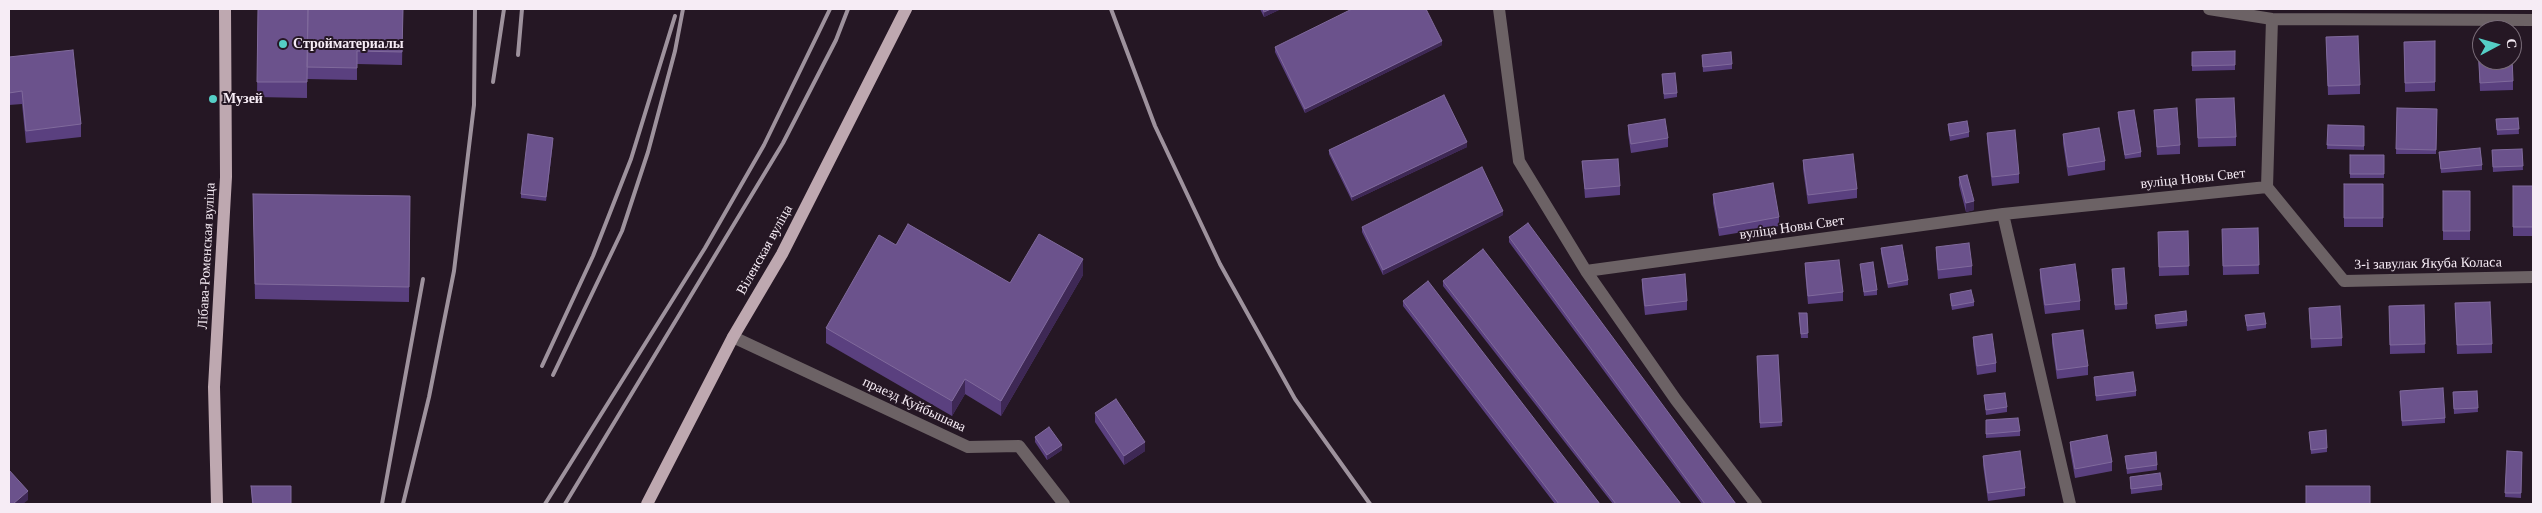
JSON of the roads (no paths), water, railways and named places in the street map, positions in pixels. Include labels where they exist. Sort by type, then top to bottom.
[{"type":"main road","name":"Лібава-Роменская вуліца","points":[[217,504],[214,387],[226,176],[225,9]]},
{"type":"main road","name":"Віленская вуліца","points":[[647,504],[733,337],[782,254],[906,9]]},
{"type":"street","points":[[1499,9],[1519,161],[1586,271],[1676,400],[1756,504]]},
{"type":"street","points":[[2209,9],[2272,19],[2533,20]]},
{"type":"street","points":[[2267,187],[2272,19]]},
{"type":"street","name":"вуліца Новы Свет","points":[[1586,271],[2003,214],[2267,187]]},
{"type":"street","name":"3-і завулак Якуба Коласа","points":[[2267,187],[2344,281],[2533,277]]},
{"type":"street","points":[[2003,214],[2070,504]]},
{"type":"street","name":"праезд Куйбышава","points":[[733,337],[968,447],[1019,446],[1064,504]]},
{"type":"railway","points":[[403,504],[429,397],[454,271],[474,105],[475,9]]},
{"type":"railway","points":[[493,82],[504,9]]},
{"type":"railway","points":[[518,55],[522,9]]},
{"type":"railway","points":[[553,375],[622,231],[648,152],[675,51],[683,9]]},
{"type":"railway","points":[[545,504],[705,248],[764,145],[830,9]]},
{"type":"railway","points":[[565,504],[783,143],[836,40],[848,9]]},
{"type":"railway","points":[[1111,9],[1155,126],[1220,264],[1295,399],[1370,504]]},
{"type":"railway","points":[[542,366],[593,256],[631,159],[675,16]]},
{"type":"railway","points":[[382,504],[423,279]]},
{"type":"place","name":"Стройматериалы","points":[[283,44]]},
{"type":"place","name":"Музей","points":[[213,99]]}]
